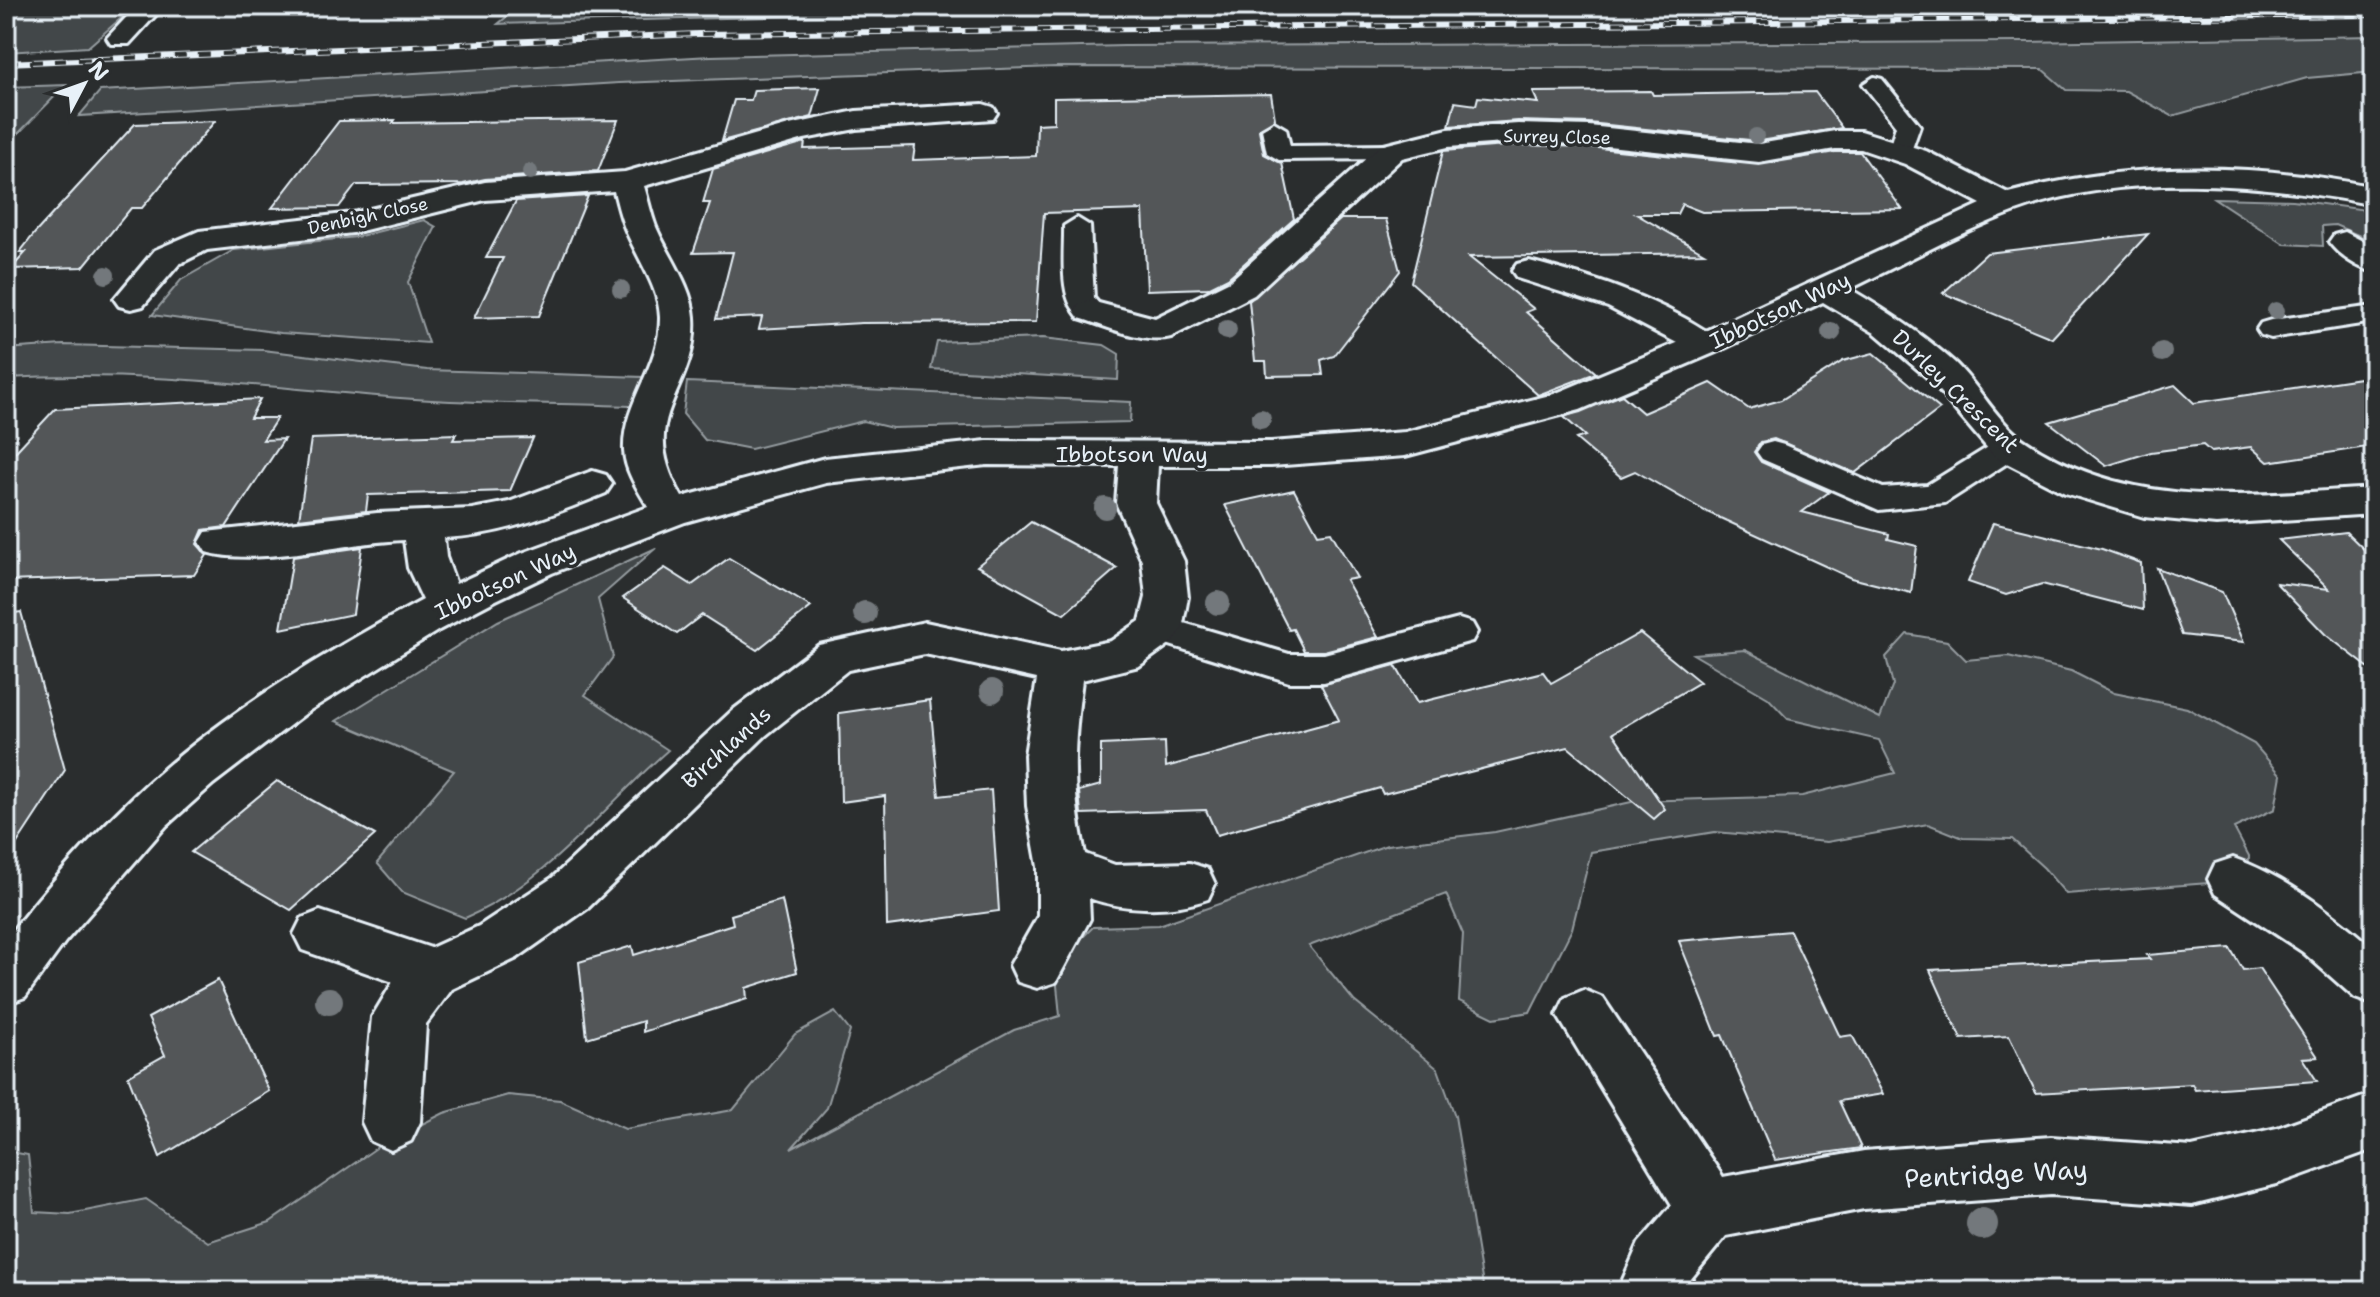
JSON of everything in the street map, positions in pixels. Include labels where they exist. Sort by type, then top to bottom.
[{"type":"street","points":[[120,38],[151,6]]},
{"type":"street","name":"Denbigh Close","points":[[131,299],[167,257],[199,241],[353,223],[485,191],[627,181],[823,126],[902,115],[983,113]]},
{"type":"street","name":"Surrey Close","points":[[1091,311],[1168,337],[1242,288],[1391,152],[1416,141],[1578,135],[1652,141],[1721,153],[1761,153],[1836,140],[1862,140],[1900,152],[2005,204]]},
{"type":"street","name":"Ibbotson Way","points":[[6,980],[104,859],[196,771],[294,698],[449,606],[537,563],[671,513],[825,471],[987,453],[1271,454],[1405,444],[1567,402],[1704,345],[2005,204],[2064,188],[2138,178],[2222,177],[2329,187],[2374,196]]},
{"type":"street","points":[[627,181],[639,224],[669,289],[677,318],[670,367],[648,412],[643,452],[649,474],[671,513]]},
{"type":"street","points":[[2345,242],[2374,262]]},
{"type":"street","points":[[1529,271],[1586,284],[1634,303],[1704,345]]},
{"type":"street","name":"Durley Crescent","points":[[1825,289],[1887,326],[1942,371],[2009,448],[2079,484],[2144,504],[2216,511],[2374,501]]},
{"type":"street","points":[[1139,454],[1136,503],[1163,561],[1167,597],[1160,629]]},
{"type":"street","points":[[220,542],[298,538],[377,527],[472,523],[517,514],[592,484]]},
{"type":"street","points":[[426,526],[423,546],[439,594],[449,606]]},
{"type":"street","name":"Birchlands","points":[[391,1122],[399,1017],[433,972],[498,942],[570,893],[749,723],[835,657],[925,638],[1061,668],[1123,655],[1160,629]]},
{"type":"street","points":[[1037,965],[1064,919],[1063,867],[1051,806],[1049,755],[1061,668]]},
{"type":"street","points":[[1063,867],[1115,886],[1190,884]]},
{"type":"street","points":[[2233,879],[2321,936],[2374,981]]},
{"type":"street","points":[[320,934],[433,972]]},
{"type":"street","points":[[1584,1015],[1709,1209],[1661,1265],[1649,1291]]},
{"type":"street","name":"Pentridge Way","points":[[1709,1209],[1864,1180],[2051,1166],[2192,1176],[2277,1156],[2374,1121]]},
{"type":"lane","points":[[1874,84],[1908,126],[1900,152]]},
{"type":"lane","points":[[1274,129],[1279,153],[1391,152]]},
{"type":"lane","points":[[1077,226],[1080,300],[1091,311]]},
{"type":"lane","points":[[2271,329],[2374,314]]},
{"type":"lane","points":[[1773,452],[1879,499],[1934,495],[2009,448]]},
{"type":"lane","points":[[1160,629],[1289,668],[1324,668],[1459,632]]},
{"type":"shaded area","points":[[6,6],[135,6],[88,47],[6,52]]},
{"type":"shaded area","points":[[520,6],[2350,6],[1192,10],[498,24]]},
{"type":"shaded area","points":[[2374,36],[2374,72],[2307,78],[2172,116],[2126,91],[2066,90],[2042,69],[1056,67],[619,83],[79,116],[100,91],[711,56],[1124,46],[2022,42]]},
{"type":"shaded area","points":[[66,85],[6,146],[6,87]]},
{"type":"shaded area","points":[[2214,198],[2293,200],[2374,211],[2374,242],[2335,225],[2322,226],[2323,246],[2284,244]]},
{"type":"shaded area","points":[[424,220],[436,227],[408,282],[428,343],[281,333],[152,315],[181,280],[234,250],[356,237]]},
{"type":"shaded area","points":[[1043,338],[1104,345],[1119,354],[1118,380],[931,369],[937,342]]},
{"type":"shaded area","points":[[63,345],[263,350],[427,370],[643,377],[631,406],[429,400],[154,378],[6,378],[6,349]]},
{"type":"shaded area","points":[[687,382],[1131,402],[1130,422],[892,428],[863,421],[751,449],[705,440],[683,414]]},
{"type":"shaded area","points":[[656,548],[598,599],[613,657],[585,695],[668,750],[548,865],[495,903],[465,918],[402,892],[377,863],[454,771],[336,721],[498,621]]},
{"type":"shaded area","points":[[1907,634],[1947,641],[1966,660],[2008,656],[2071,671],[2114,693],[2187,708],[2254,744],[2281,775],[2275,809],[2234,828],[2249,856],[2248,880],[2066,894],[2044,868],[2012,839],[1963,838],[1928,824],[1827,842],[1715,832],[1591,852],[1572,929],[1530,1012],[1494,1018],[1459,1001],[1463,934],[1446,894],[1309,946],[1354,1001],[1438,1069],[1455,1116],[1484,1291],[6,1291],[6,1151],[28,1155],[34,1212],[70,1214],[146,1199],[208,1242],[270,1222],[382,1144],[444,1113],[508,1095],[560,1100],[625,1129],[733,1110],[795,1034],[835,1012],[850,1031],[827,1108],[791,1149],[1014,1030],[1060,1016],[1055,965],[1093,927],[1159,925],[1387,845],[1495,832],[1636,801],[1802,796],[1895,773],[1879,740],[1788,719],[1768,698],[1693,654],[1745,650],[1880,718],[1893,685],[1886,657]]},
{"type":"building","points":[[820,88],[812,117],[722,141],[734,100],[751,100],[754,90]]},
{"type":"building","points":[[1651,91],[1653,95],[1815,92],[1842,128],[1759,141],[1589,123],[1518,121],[1449,126],[1455,102],[1476,105],[1478,97],[1538,103],[1533,92]]},
{"type":"building","points":[[1271,94],[1275,119],[1259,130],[1264,154],[1282,163],[1294,219],[1228,278],[1208,288],[1147,290],[1143,210],[1044,213],[1036,322],[862,323],[759,329],[762,317],[716,319],[733,252],[693,253],[710,203],[703,203],[713,169],[805,142],[804,149],[915,146],[913,160],[1036,156],[1037,124],[1054,123],[1054,98]]},
{"type":"building","points":[[395,120],[393,123],[618,120],[598,171],[485,179],[463,184],[356,185],[339,207],[272,208],[339,121]]},
{"type":"building","points":[[215,121],[142,208],[131,208],[83,267],[11,269],[26,252],[20,252],[35,233],[135,124]]},
{"type":"building","points":[[1518,145],[1589,147],[1759,165],[1835,152],[1860,152],[1902,209],[1702,212],[1682,204],[1677,214],[1636,214],[1704,253],[1469,257],[1534,309],[1526,312],[1596,373],[1538,395],[1411,282],[1443,151]]},
{"type":"building","points":[[588,196],[539,316],[474,318],[503,258],[486,258],[516,201]]},
{"type":"building","points":[[1341,219],[1386,219],[1400,271],[1334,356],[1321,360],[1323,375],[1267,376],[1266,361],[1255,361],[1249,301]]},
{"type":"building","points":[[2148,234],[2052,338],[1943,293],[1987,253]]},
{"type":"building","points":[[1873,353],[1940,409],[1855,473],[1774,439],[1761,442],[1754,452],[1761,462],[1829,492],[1802,512],[1889,534],[1888,539],[1917,546],[1911,593],[1851,578],[1705,511],[1635,471],[1621,477],[1576,439],[1585,436],[1564,417],[1622,395],[1643,413],[1711,383],[1749,409],[1781,400],[1843,361]]},
{"type":"building","points":[[2374,376],[2374,446],[2268,462],[2251,447],[2211,452],[2203,445],[2151,452],[2106,466],[2049,422],[2175,385],[2194,403]]},
{"type":"building","points":[[260,399],[250,418],[277,418],[263,440],[284,439],[226,527],[203,530],[197,544],[207,555],[194,575],[6,581],[6,462],[55,409]]},
{"type":"building","points":[[456,434],[453,440],[533,438],[510,491],[368,495],[366,511],[299,519],[311,439]]},
{"type":"building","points":[[1294,490],[1318,534],[1331,532],[1357,578],[1346,580],[1378,637],[1324,651],[1304,651],[1293,629],[1289,630],[1225,505]]},
{"type":"building","points":[[1031,522],[1117,568],[1064,614],[977,566]]},
{"type":"building","points":[[1993,523],[2102,549],[2141,563],[2143,610],[2042,584],[2006,595],[1968,582]]},
{"type":"building","points":[[2346,532],[2374,559],[2374,672],[2325,634],[2276,583],[2329,589],[2279,540]]},
{"type":"building","points":[[362,547],[353,614],[281,629],[293,557]]},
{"type":"building","points":[[729,558],[811,607],[757,650],[702,615],[677,634],[623,598],[665,568],[692,585]]},
{"type":"building","points":[[2157,568],[2222,592],[2244,642],[2182,635]]},
{"type":"building","points":[[21,612],[65,770],[6,860],[6,614]]},
{"type":"building","points":[[1640,633],[1700,682],[1613,733],[1665,809],[1654,819],[1568,747],[1383,794],[1380,788],[1217,835],[1206,810],[1081,814],[1079,791],[1101,785],[1101,745],[1165,742],[1166,767],[1339,720],[1321,685],[1395,665],[1417,703],[1543,672],[1551,683]]},
{"type":"building","points":[[930,700],[939,796],[991,790],[999,911],[887,926],[885,796],[841,802],[839,713]]},
{"type":"building","points":[[277,781],[375,835],[291,910],[191,852]]},
{"type":"building","points":[[782,900],[797,972],[746,988],[747,999],[643,1032],[643,1021],[587,1038],[579,962],[632,946],[634,955],[733,924],[731,915]]},
{"type":"building","points":[[1790,931],[1840,1037],[1852,1035],[1883,1094],[1839,1101],[1861,1148],[1775,1160],[1722,1035],[1717,1036],[1679,941]]},
{"type":"building","points":[[2230,948],[2243,970],[2259,968],[2318,1057],[2302,1058],[2317,1081],[2195,1090],[2192,1084],[2036,1093],[2009,1036],[1961,1039],[1930,970],[2150,959],[2147,955]]},
{"type":"building","points":[[218,980],[269,1091],[160,1157],[128,1076],[165,1055],[148,1018]]},
{"type":"railway","points":[[6,63],[698,34],[2374,15]]}]
